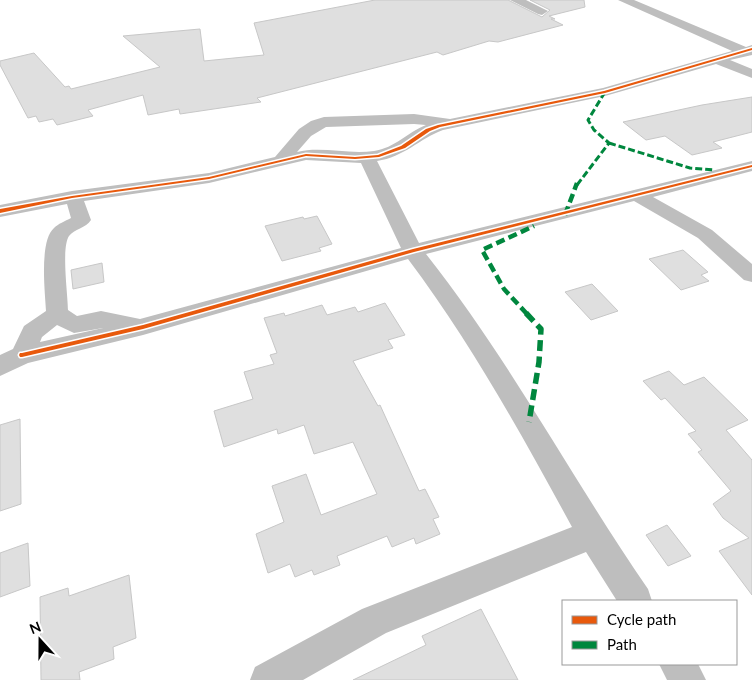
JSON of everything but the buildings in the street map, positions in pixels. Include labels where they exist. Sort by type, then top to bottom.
[{"type":"street","points":[[516,0],[542,11]]},
{"type":"street","points":[[624,0],[750,50]]},
{"type":"street","points":[[0,211],[72,197],[209,178],[311,155],[367,158],[403,147],[428,130],[449,123],[605,92],[750,50]]},
{"type":"street","points":[[718,60],[752,74]]},
{"type":"street","points":[[281,161],[310,128],[329,121],[414,119],[449,123]]},
{"type":"street","points":[[367,158],[413,251],[442,290],[530,422],[592,534],[635,600]]},
{"type":"street","points":[[0,366],[22,355],[143,327],[413,251],[752,166]]},
{"type":"street","points":[[638,196],[705,234],[752,275]]},
{"type":"street","points":[[57,314],[57,287],[54,270],[55,250],[60,233],[81,220],[77,205],[72,197]]},
{"type":"street","points":[[57,314],[74,326],[101,319],[143,327]]},
{"type":"street","points":[[22,355],[32,332],[57,314]]},
{"type":"street","points":[[268,680],[374,621],[592,534]]},
{"type":"street","points":[[679,665],[688,680]]},
{"type":"marked path","points":[[565,215],[577,184],[589,166],[609,143],[594,130],[588,120],[605,92]]},
{"type":"marked path","points":[[609,143],[690,168],[715,170]]},
{"type":"marked path","points":[[529,422],[539,362],[541,329],[504,289],[482,250],[534,226]]},
{"type":"cycle path","points":[[0,211],[72,197],[209,178],[306,155],[355,158],[379,156],[403,147],[428,130],[439,126],[605,92],[752,49]]},
{"type":"cycle path","points":[[22,355],[143,327],[413,251],[752,166]]}]
